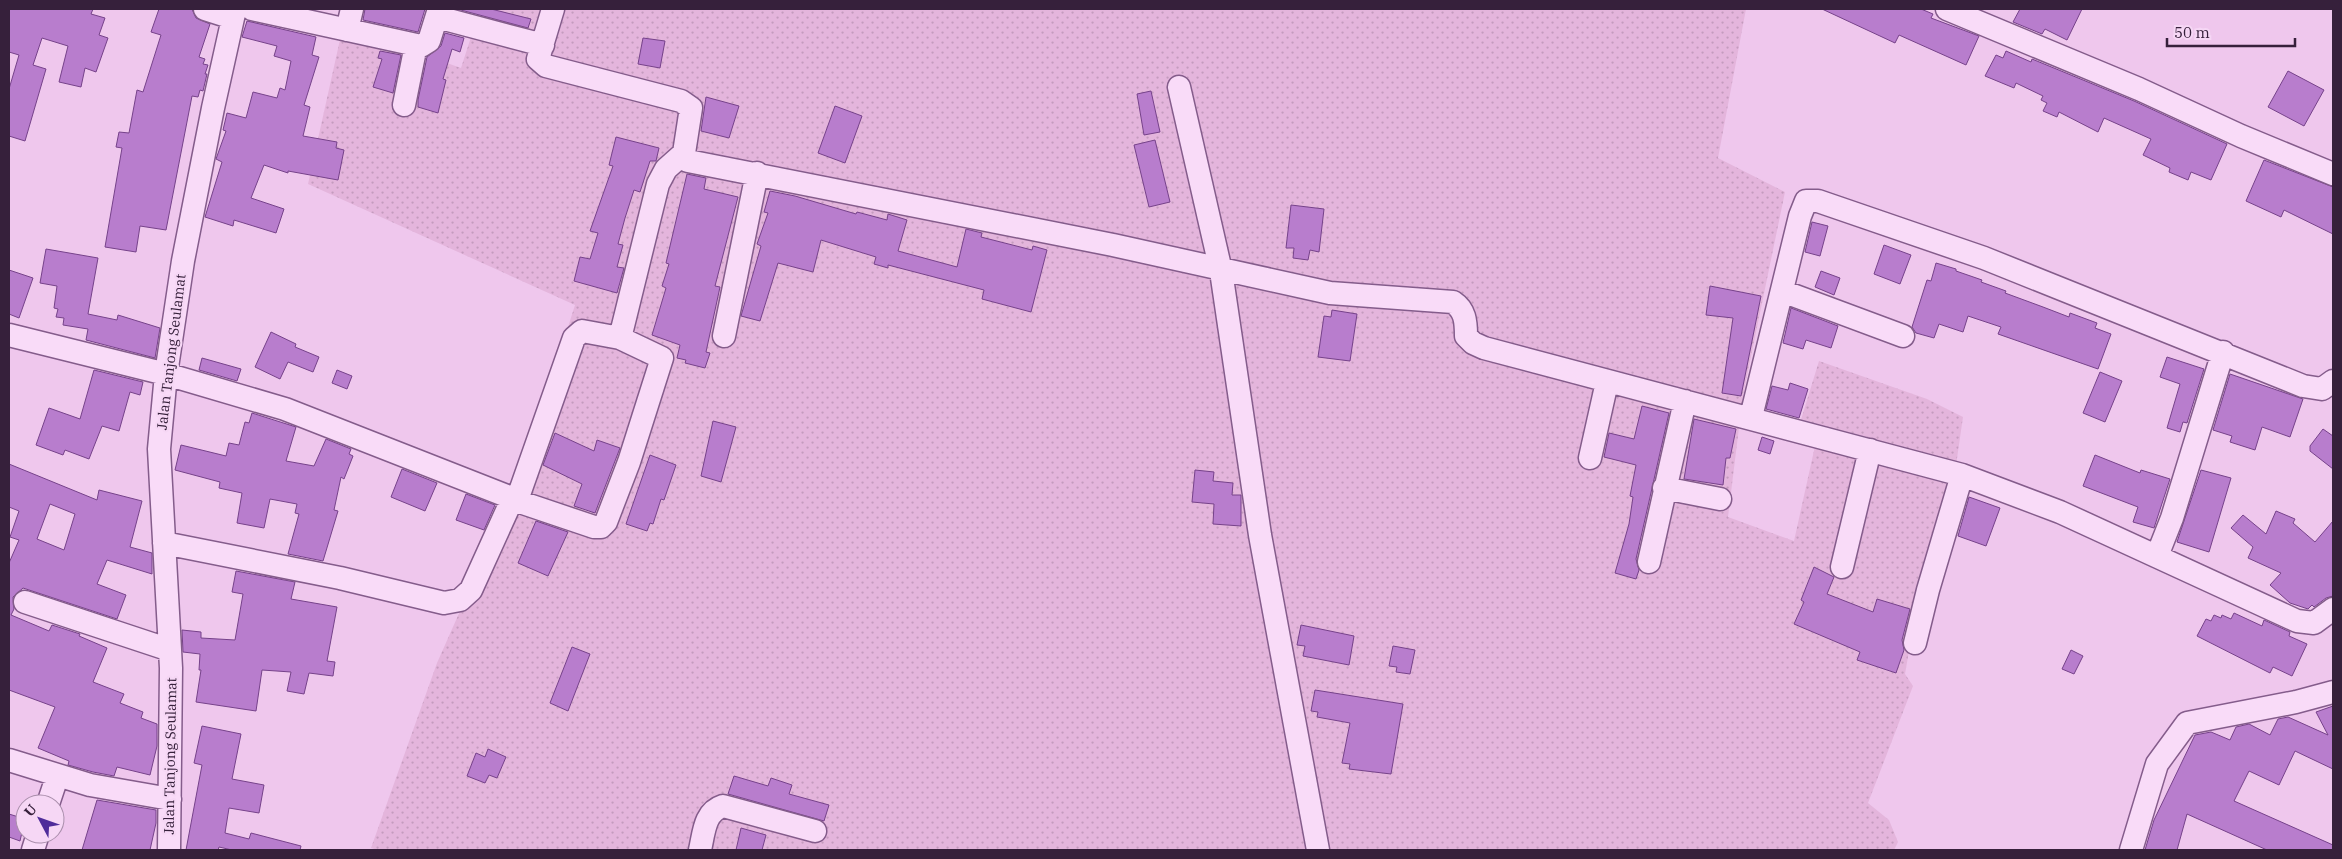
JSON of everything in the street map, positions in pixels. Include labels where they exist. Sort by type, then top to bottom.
[{"type":"street","points":[[205,9],[290,13],[350,19],[416,45],[423,45],[429,41],[438,13],[542,46]]},
{"type":"street","points":[[553,9],[538,58],[546,66],[681,101],[691,108],[684,153],[688,160],[1113,245],[1221,271],[1330,293],[1453,302],[1461,308],[1466,323],[1466,336],[1472,344],[1607,382],[1751,417],[1962,475],[2060,512],[2280,615],[2297,621],[2314,623],[2333,609]]},
{"type":"street","points":[[1947,9],[2139,89],[2241,136],[2333,174]]},
{"type":"street","name":"Jalan Tanjong Seulamat","points":[[169,850],[170,650],[159,449],[166,374],[183,261],[213,108],[240,12]]},
{"type":"street","points":[[404,105],[416,45]]},
{"type":"street","points":[[1179,87],[1221,271],[1260,535],[1318,850]]},
{"type":"street","points":[[620,338],[658,184],[666,169],[684,153]]},
{"type":"street","points":[[724,336],[757,173]]},
{"type":"street","points":[[1751,417],[1800,216],[1806,200],[1818,201],[1984,258],[2223,352],[2303,386],[2322,389],[2333,381]]},
{"type":"street","points":[[1782,290],[1903,336]]},
{"type":"street","points":[[9,335],[166,374],[285,409],[517,500],[594,527],[601,527],[606,522],[629,462],[662,358],[620,338],[582,331],[574,338],[517,500],[510,504],[471,590],[460,600],[444,603],[340,578],[164,543]]},
{"type":"street","points":[[2157,556],[2172,518],[2223,352]]},
{"type":"street","points":[[1590,458],[1607,382]]},
{"type":"street","points":[[1649,562],[1664,488],[1685,401]]},
{"type":"street","points":[[1842,566],[1870,450]]},
{"type":"street","points":[[1915,643],[1928,590],[1962,475]]},
{"type":"street","points":[[1664,488],[1720,499]]},
{"type":"street","points":[[26,602],[170,650]]},
{"type":"street","points":[[2131,850],[2156,764],[2187,723],[2333,692]]},
{"type":"street","points":[[9,760],[90,785],[170,799]]},
{"type":"street","points":[[51,794],[57,776]]},
{"type":"street","points":[[700,850],[708,816],[714,809],[723,806],[815,832]]},
{"type":"shaded area","points":[[480,9],[1746,9],[1718,158],[1785,192],[1743,395],[1728,517],[1794,541],[1819,428],[1800,423],[1819,361],[1927,399],[1963,417],[1953,486],[1914,622],[1905,674],[1913,686],[1868,803],[1889,820],[1898,842],[1894,850],[378,850],[371,848],[437,663],[523,469],[575,305],[308,184],[343,26],[461,68]]},
{"type":"building","points":[[9,9],[93,9],[91,14],[105,18],[99,35],[108,38],[96,72],[85,68],[81,87],[59,82],[68,46],[42,38],[33,65],[46,69],[25,141],[9,136],[9,89],[19,55],[9,52]]},
{"type":"building","points":[[159,9],[192,9],[196,18],[210,24],[199,57],[205,59],[203,64],[208,65],[203,91],[200,90],[198,97],[192,96],[166,230],[140,226],[136,252],[105,247],[122,148],[116,147],[119,132],[129,133],[137,90],[143,92],[161,35],[151,32]]},
{"type":"building","points":[[365,9],[425,9],[418,32],[363,20]]},
{"type":"building","points":[[457,9],[491,9],[531,19],[528,28]]},
{"type":"building","points":[[1822,9],[1921,9],[1933,14],[1931,18],[1979,36],[1966,65],[1899,35],[1895,43]]},
{"type":"building","points":[[2020,9],[2082,9],[2067,40],[2045,29],[2042,34],[2013,22]]},
{"type":"building","points":[[247,21],[316,37],[312,55],[319,57],[304,105],[310,107],[303,136],[337,142],[336,148],[344,150],[338,180],[288,171],[288,173],[264,165],[251,198],[284,209],[276,233],[234,220],[233,226],[205,217],[222,162],[216,159],[226,131],[223,130],[227,113],[246,118],[253,92],[277,98],[280,88],[285,90],[291,61],[274,56],[277,46],[242,37]]},
{"type":"building","points":[[445,33],[464,38],[460,52],[452,49],[443,79],[446,80],[438,113],[418,107],[418,100],[427,57],[441,46]]},
{"type":"building","points":[[643,38],[665,41],[660,68],[638,64]]},
{"type":"building","points":[[380,51],[401,55],[393,93],[373,87],[382,59],[378,58]]},
{"type":"building","points":[[2006,51],[2031,62],[2032,59],[2134,101],[2227,144],[2211,180],[2191,172],[2188,180],[2169,172],[2170,168],[2143,155],[2151,139],[2104,118],[2098,132],[2059,112],[2057,117],[2043,111],[2047,103],[2041,100],[2043,96],[2016,83],[2014,88],[1985,76],[1996,55],[2003,58]]},
{"type":"building","points":[[2288,71],[2324,90],[2304,126],[2268,107]]},
{"type":"building","points":[[1151,91],[1160,132],[1144,135],[1137,94]]},
{"type":"building","points":[[706,97],[739,106],[729,138],[701,131]]},
{"type":"building","points":[[835,106],[862,116],[845,163],[818,153]]},
{"type":"building","points":[[616,137],[659,148],[656,161],[650,161],[640,192],[634,190],[625,218],[618,244],[623,245],[617,267],[624,268],[617,293],[574,281],[580,257],[590,259],[598,233],[590,231],[613,166],[609,165]]},
{"type":"building","points":[[1155,140],[1170,202],[1149,207],[1134,145]]},
{"type":"building","points":[[2264,160],[2333,187],[2333,234],[2284,210],[2281,217],[2246,201]]},
{"type":"building","points":[[687,174],[706,178],[704,189],[738,197],[715,286],[720,287],[706,352],[710,353],[705,368],[685,363],[686,360],[677,358],[680,345],[652,335],[666,288],[662,286],[669,264],[666,263]]},
{"type":"building","points":[[770,191],[795,196],[856,214],[857,212],[887,220],[888,214],[907,220],[898,251],[957,267],[966,229],[982,233],[981,237],[1032,250],[1033,246],[1047,250],[1031,312],[982,299],[984,290],[888,265],[888,268],[874,264],[876,257],[821,240],[813,272],[778,263],[760,321],[741,316],[761,246],[757,244],[768,213],[764,212]]},
{"type":"building","points":[[1291,205],[1324,209],[1319,252],[1310,250],[1308,260],[1293,258],[1294,248],[1286,248]]},
{"type":"building","points":[[1812,222],[1828,226],[1820,256],[1805,252]]},
{"type":"building","points":[[1884,245],[1911,255],[1900,284],[1874,274]]},
{"type":"building","points":[[46,249],[98,258],[88,314],[117,320],[118,315],[160,328],[155,358],[86,340],[88,329],[63,325],[64,318],[56,317],[58,309],[54,308],[57,286],[40,283]]},
{"type":"building","points":[[1936,263],[1956,269],[1956,271],[1982,280],[1981,282],[2006,291],[2005,293],[2069,317],[2070,313],[2097,323],[2095,328],[2111,334],[2098,369],[1998,334],[2001,327],[1968,316],[1963,332],[1939,324],[1934,338],[1916,333],[1912,327],[1927,280],[1931,281]]},
{"type":"building","points":[[9,270],[33,278],[19,318],[9,314]]},
{"type":"building","points":[[1821,271],[1840,278],[1834,295],[1815,287]]},
{"type":"building","points":[[1710,286],[1761,296],[1741,396],[1722,393],[1733,318],[1706,315]]},
{"type":"building","points":[[1791,308],[1838,326],[1831,348],[1806,340],[1803,349],[1783,343]]},
{"type":"building","points":[[1332,310],[1357,314],[1350,361],[1318,357],[1324,316],[1331,317]]},
{"type":"building","points":[[271,332],[296,344],[295,347],[319,357],[313,372],[288,362],[280,379],[255,367]]},
{"type":"building","points":[[2167,357],[2204,369],[2187,423],[2183,422],[2180,432],[2167,428],[2180,384],[2160,377]]},
{"type":"building","points":[[202,358],[241,369],[237,381],[199,370]]},
{"type":"building","points":[[94,370],[143,382],[140,395],[130,392],[119,431],[102,426],[89,459],[65,450],[63,455],[36,445],[49,408],[80,419]]},
{"type":"building","points":[[337,370],[352,376],[347,389],[332,383]]},
{"type":"building","points":[[2100,372],[2122,381],[2105,422],[2083,413]]},
{"type":"building","points":[[2230,374],[2303,399],[2290,437],[2262,427],[2255,450],[2230,442],[2232,436],[2213,430]]},
{"type":"building","points":[[1790,383],[1808,389],[1799,418],[1766,409],[1772,386],[1788,390]]},
{"type":"building","points":[[1642,406],[1669,413],[1636,559],[1639,570],[1636,579],[1615,573],[1629,524],[1633,497],[1630,496],[1636,465],[1604,457],[1609,433],[1634,439]]},
{"type":"building","points":[[252,413],[296,427],[286,461],[314,466],[326,439],[351,449],[349,454],[353,456],[344,479],[341,477],[334,510],[338,511],[323,561],[288,554],[299,514],[295,513],[297,504],[270,499],[264,528],[237,523],[242,493],[219,488],[220,482],[175,470],[181,445],[226,456],[229,443],[239,445],[245,422],[249,423]]},
{"type":"building","points":[[1694,419],[1736,429],[1730,458],[1726,458],[1723,485],[1684,479]]},
{"type":"building","points":[[713,421],[736,427],[721,482],[701,476]]},
{"type":"building","points":[[2323,429],[2333,436],[2333,469],[2310,451],[2310,446]]},
{"type":"building","points":[[555,433],[594,451],[597,440],[620,448],[595,513],[574,506],[582,484],[543,465]]},
{"type":"building","points":[[1762,437],[1774,441],[1770,454],[1758,450]]},
{"type":"building","points":[[650,455],[676,465],[664,500],[661,499],[653,524],[650,523],[647,531],[626,524]]},
{"type":"building","points":[[2095,455],[2140,473],[2141,470],[2170,479],[2154,528],[2133,522],[2138,507],[2083,486]]},
{"type":"building","points":[[9,464],[97,500],[99,490],[142,501],[130,547],[152,553],[152,574],[107,560],[97,584],[126,595],[117,619],[23,588],[13,597],[14,609],[11,615],[49,631],[52,625],[80,634],[79,636],[107,648],[93,682],[124,694],[120,703],[143,712],[141,718],[157,724],[157,746],[150,775],[117,767],[114,776],[93,772],[68,765],[69,761],[38,748],[55,707],[9,690],[9,563],[19,540],[10,537],[19,511],[9,507]],"holes":[[[50,504],[75,514],[64,550],[37,539]]]},
{"type":"building","points":[[402,469],[437,483],[425,511],[391,497]]},
{"type":"building","points":[[1195,470],[1214,472],[1213,481],[1233,483],[1232,495],[1241,495],[1241,526],[1213,524],[1214,504],[1192,502]]},
{"type":"building","points":[[2201,470],[2231,478],[2209,552],[2177,542]]},
{"type":"building","points":[[466,494],[495,505],[484,530],[456,520]]},
{"type":"building","points":[[1969,497],[2000,508],[1986,546],[1958,536]]},
{"type":"building","points":[[2276,511],[2295,519],[2293,523],[2315,542],[2333,521],[2333,596],[2326,598],[2314,607],[2312,605],[2308,609],[2290,603],[2270,585],[2281,573],[2248,558],[2253,547],[2231,528],[2243,515],[2266,534]]},
{"type":"building","points":[[536,521],[568,532],[548,576],[518,563]]},
{"type":"building","points":[[1814,567],[1834,577],[1827,594],[1873,612],[1877,599],[1910,609],[1902,640],[1904,650],[1896,673],[1857,660],[1860,652],[1794,624],[1804,602],[1801,600]]},
{"type":"building","points":[[236,571],[295,582],[291,599],[337,607],[327,661],[335,662],[333,676],[309,673],[304,694],[287,691],[291,672],[262,670],[256,711],[196,702],[201,670],[199,670],[200,654],[183,652],[182,630],[201,632],[201,638],[235,640],[243,594],[232,592]]},
{"type":"building","points":[[2234,613],[2262,626],[2264,620],[2290,632],[2289,636],[2307,644],[2292,676],[2273,667],[2270,673],[2197,636],[2206,619],[2211,621],[2214,615],[2221,618],[2222,615],[2231,619]]},
{"type":"building","points":[[1301,625],[1354,636],[1349,665],[1303,656],[1305,646],[1297,645]]},
{"type":"building","points":[[1393,646],[1415,650],[1410,674],[1396,672],[1397,667],[1389,666]]},
{"type":"building","points":[[572,647],[590,654],[568,711],[550,703]]},
{"type":"building","points":[[2071,650],[2083,656],[2074,674],[2062,669]]},
{"type":"building","points":[[1315,690],[1403,704],[1391,774],[1349,769],[1350,764],[1342,763],[1350,723],[1317,717],[1318,712],[1311,711]]},
{"type":"building","points":[[2333,706],[2333,769],[2295,751],[2279,785],[2249,771],[2234,801],[2333,845],[2333,850],[2267,850],[2187,814],[2177,850],[2145,850],[2154,820],[2195,735],[2211,732],[2230,740],[2236,727],[2249,724],[2270,735],[2278,719],[2288,717],[2328,735],[2316,712]]},
{"type":"building","points":[[202,726],[241,734],[232,779],[264,785],[259,813],[229,808],[225,833],[249,839],[251,833],[301,846],[300,850],[232,850],[219,847],[218,850],[186,850],[202,765],[194,763]]},
{"type":"building","points":[[488,749],[506,757],[497,778],[489,775],[485,783],[467,776],[476,753],[485,757]]},
{"type":"building","points":[[734,776],[768,786],[771,778],[792,785],[789,794],[829,805],[824,821],[728,794]]},
{"type":"building","points":[[97,800],[156,810],[156,823],[150,850],[82,850]]},
{"type":"building","points":[[9,814],[15,816],[15,839],[9,837]]},
{"type":"building","points":[[741,828],[766,835],[762,850],[736,850]]}]
